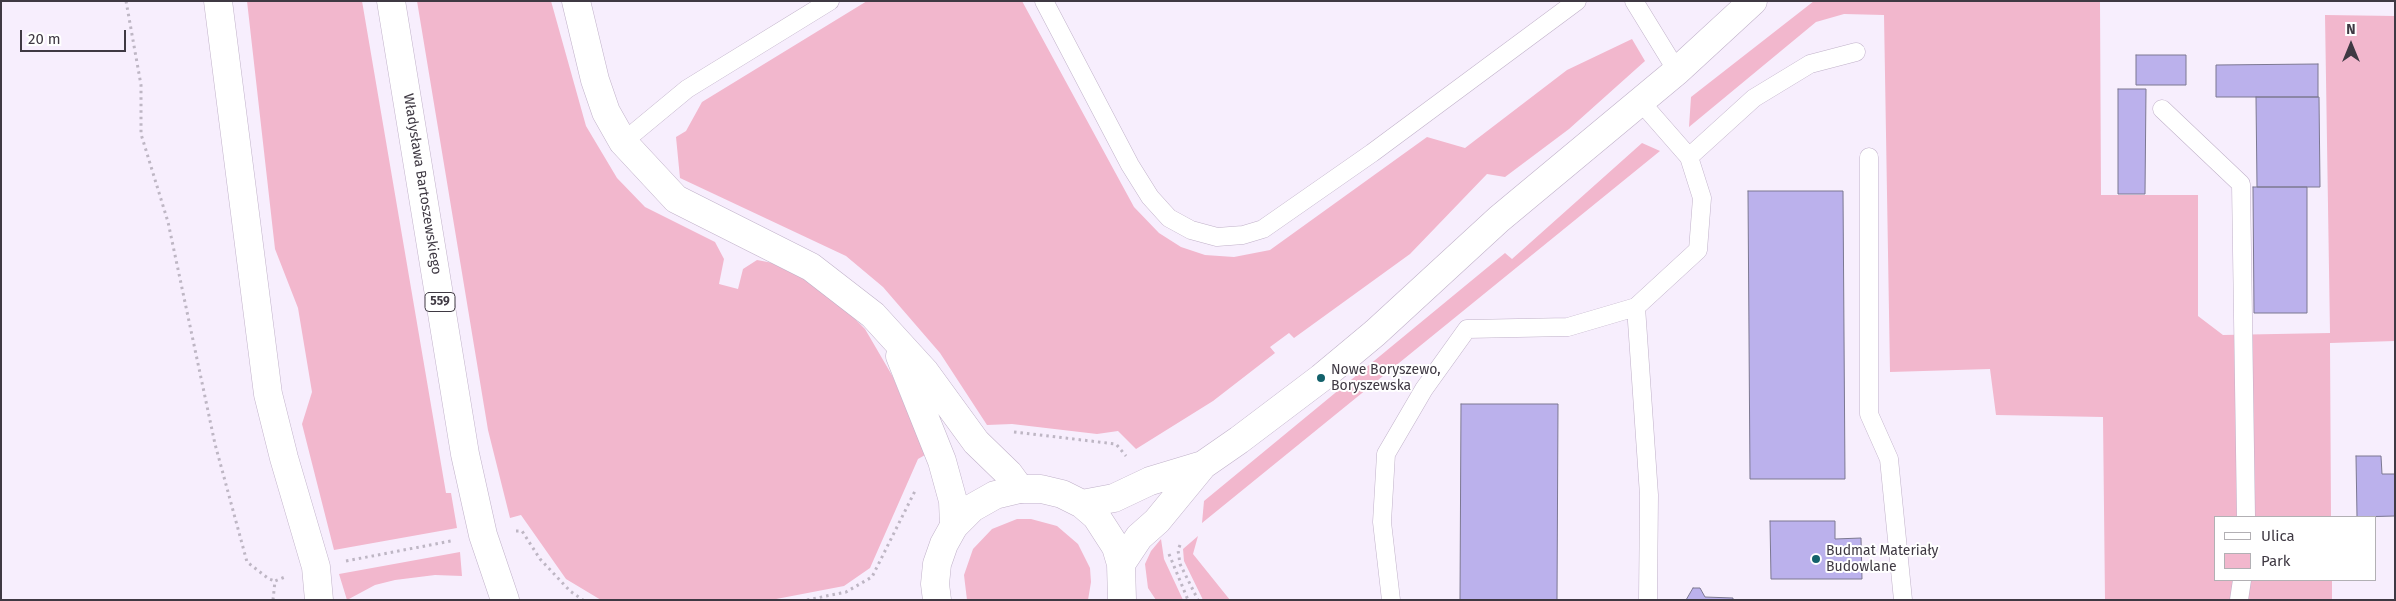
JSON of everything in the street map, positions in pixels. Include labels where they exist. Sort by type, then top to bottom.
[{"type":"main road","points":[[218,1],[268,394],[284,458],[316,566],[319,600]]},
{"type":"main road","name":"Władysława Bartoszewskiego","points":[[391,1],[465,454],[483,535],[505,600]]},
{"type":"main road","points":[[576,1],[595,80],[606,112],[623,142],[676,199],[811,266],[873,315],[925,372],[976,442],[1009,474],[1020,489]]},
{"type":"main road","points":[[1126,587],[1139,537],[1157,521],[1203,465],[1239,440],[1374,333],[1499,219],[1677,71],[1753,1]]},
{"type":"main road","points":[[892,336],[942,461],[953,501],[954,526]]},
{"type":"main road","points":[[1082,504],[1114,498],[1176,472],[1203,465]]},
{"type":"main road","points":[[930,595],[937,564],[944,544],[954,526],[972,508],[994,495],[1020,489],[1042,489],[1062,494],[1082,504],[1096,516],[1108,530],[1116,546],[1126,587]]},
{"type":"lane","points":[[623,142],[687,89],[830,1]]},
{"type":"lane","points":[[1044,1],[1130,165],[1150,196],[1169,218],[1191,230],[1217,236],[1243,235],[1263,229],[1372,153],[1577,1]]},
{"type":"lane","points":[[1634,1],[1677,71]]},
{"type":"lane","points":[[1689,157],[1754,98],[1810,64],[1856,52]]},
{"type":"lane","points":[[1391,600],[1382,522],[1386,454],[1424,389],[1467,330],[1568,326],[1636,306],[1698,250],[1702,198],[1689,157],[1640,101]]},
{"type":"lane","points":[[2162,109],[2241,184],[2246,516]]},
{"type":"lane","points":[[1869,156],[1869,414],[1889,459],[1903,600]]},
{"type":"lane","points":[[1636,306],[1649,495],[1648,600]]},
{"type":"lane","points":[[2239,600],[2242,581]]},
{"type":"path","points":[[126,1],[141,85],[141,134],[168,222],[215,444],[247,562],[269,580],[275,581],[316,566],[483,535],[522,531],[540,560],[570,591],[583,600]]},
{"type":"path","points":[[273,600],[275,581]]},
{"type":"green space","points":[[247,1],[362,1],[446,493],[451,493],[457,528],[334,550],[302,424],[312,392],[298,308],[275,249]]},
{"type":"green space","points":[[417,1],[551,1],[586,126],[617,178],[645,207],[715,242],[724,259],[719,284],[738,289],[743,269],[757,260],[778,264],[829,293],[865,329],[893,377],[925,455],[918,459],[870,568],[844,586],[771,600],[601,600],[566,579],[521,515],[510,518],[488,430]]},
{"type":"green space","points":[[867,1],[1022,1],[1134,207],[1159,233],[1181,247],[1205,255],[1234,257],[1270,250],[1427,137],[1465,148],[1567,70],[1632,39],[1645,61],[1569,129],[1505,177],[1487,174],[1410,254],[1294,338],[1289,333],[1270,347],[1275,353],[1213,401],[1136,449],[1118,431],[1097,434],[1012,424],[987,425],[940,353],[883,287],[846,256],[680,178],[676,137],[686,131],[702,102]]},
{"type":"green space","points":[[1814,1],[2100,1],[2101,195],[2198,195],[2198,316],[2223,335],[2330,333],[2325,15],[2395,16],[2395,341],[2330,343],[2331,516],[2214,516],[2214,581],[2332,581],[2332,600],[2105,600],[2103,417],[1996,415],[1990,369],[1890,372],[1884,15],[1844,14],[1816,22],[1689,127],[1691,97]]},
{"type":"green space","points":[[1642,143],[1660,151],[1202,523],[1204,501],[1505,253],[1512,259]]},
{"type":"green space","points":[[1017,519],[1031,519],[1057,526],[1078,544],[1090,568],[1091,582],[1088,600],[967,600],[964,575],[973,549],[992,529]]},
{"type":"green space","points":[[1198,536],[1193,554],[1230,600],[1203,600],[1184,561],[1183,549]]},
{"type":"green space","points":[[1161,539],[1164,559],[1183,600],[1156,600],[1148,588],[1145,564],[1151,551]]},
{"type":"green space","points":[[460,552],[462,576],[435,575],[395,580],[375,585],[347,600],[339,574]]},
{"type":"building","points":[[2136,55],[2186,55],[2186,85],[2136,85]]},
{"type":"building","points":[[2318,64],[2318,97],[2216,97],[2216,65]]},
{"type":"building","points":[[2118,89],[2146,89],[2145,194],[2118,194]]},
{"type":"building","points":[[2256,97],[2319,97],[2320,187],[2257,187]]},
{"type":"building","points":[[2253,187],[2307,187],[2307,313],[2254,313]]},
{"type":"building","points":[[1748,191],[1843,191],[1845,479],[1750,479]]},
{"type":"building","points":[[1461,404],[1558,404],[1557,600],[1460,600]]},
{"type":"building","points":[[2356,456],[2381,456],[2382,474],[2395,474],[2395,516],[2357,516]]},
{"type":"building","name":"Budmat Materiały Budowlane","points":[[1770,521],[1835,521],[1835,539],[1861,538],[1862,579],[1771,579]]},
{"type":"building","points":[[1693,588],[1700,588],[1705,597],[1733,598],[1733,600],[1686,600]]},
{"type":"place","name":"Nowe Boryszewo, Boryszewska","points":[[1321,378]]},
{"type":"place","name":"Budmat Materiały Budowlane","points":[[1816,559]]}]
